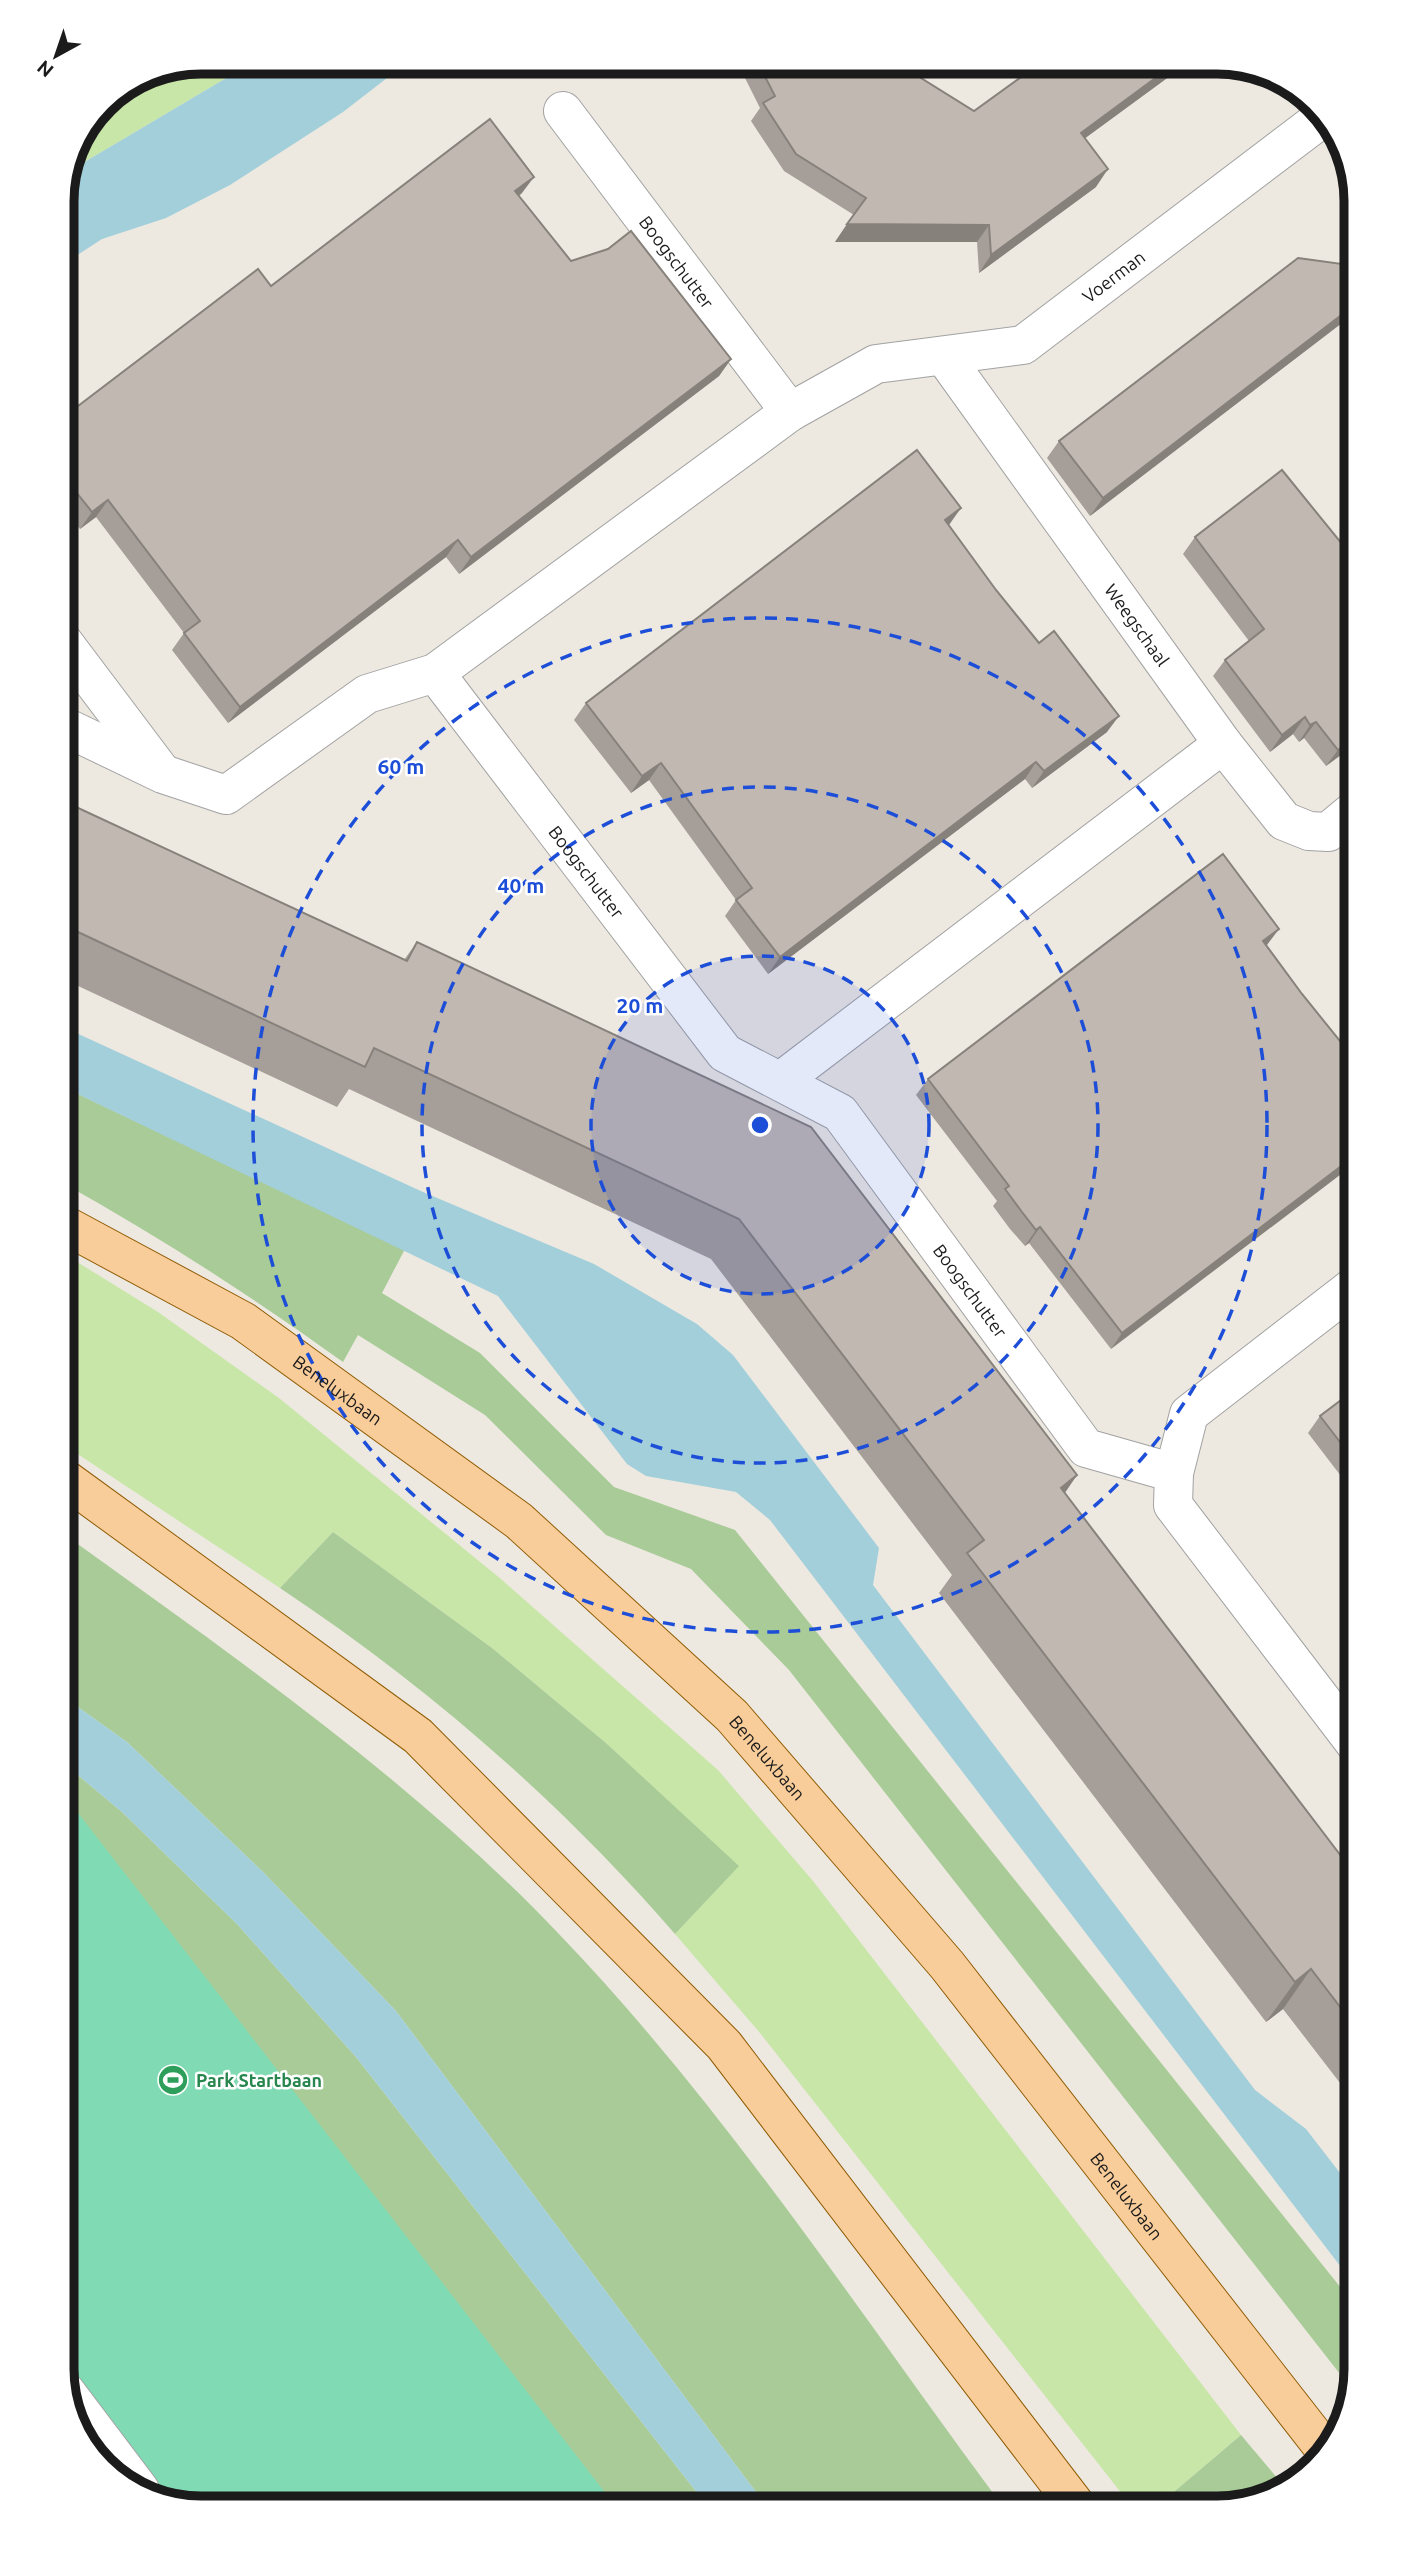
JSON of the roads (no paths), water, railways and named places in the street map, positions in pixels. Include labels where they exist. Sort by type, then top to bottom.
[{"type":"main road","name":"Beneluxbaan","points":[[74,1230],[243,1321],[519,1521],[732,1716],[947,1965],[1319,2444]]},
{"type":"main road","points":[[74,1485],[418,1736],[724,2045],[1069,2496]]},
{"type":"street","name":"Boogschutter","points":[[563,111],[790,412]]},
{"type":"street","name":"Voerman","points":[[790,412],[876,364],[1023,345],[1317,122]]},
{"type":"street","name":"Weegschaal","points":[[944,356],[1223,744],[1284,821],[1309,831],[1328,832],[1344,819]]},
{"type":"street","points":[[74,731],[163,774],[226,795],[366,694],[435,673],[790,412]]},
{"type":"street","points":[[74,656],[163,774]]},
{"type":"street","name":"Boogschutter","points":[[435,673],[725,1053],[782,1080],[840,1113],[1086,1447],[1174,1473]]},
{"type":"street","points":[[782,1080],[1223,744]]},
{"type":"street","points":[[1344,1294],[1189,1414],[1174,1473],[1172,1504],[1344,1728]]},
{"type":"street","points":[[81,2413],[124,2469]]},
{"type":"water","points":[[233,74],[392,74],[343,112],[230,185],[166,218],[102,239],[74,257],[74,192],[79,165]]},
{"type":"water","points":[[74,1032],[423,1192],[594,1264],[697,1324],[733,1355],[879,1548],[873,1585],[1255,2090],[1306,2129],[1344,2178],[1344,2271],[770,1520],[736,1492],[646,1476],[627,1464],[498,1296],[74,1092]]},
{"type":"water","points":[[74,1704],[127,1742],[263,1872],[396,2011],[759,2496],[699,2495],[356,2057],[237,1924],[122,1812],[74,1772]]},
{"type":"place","name":"Park Startbaan","points":[[173,2080]]}]
